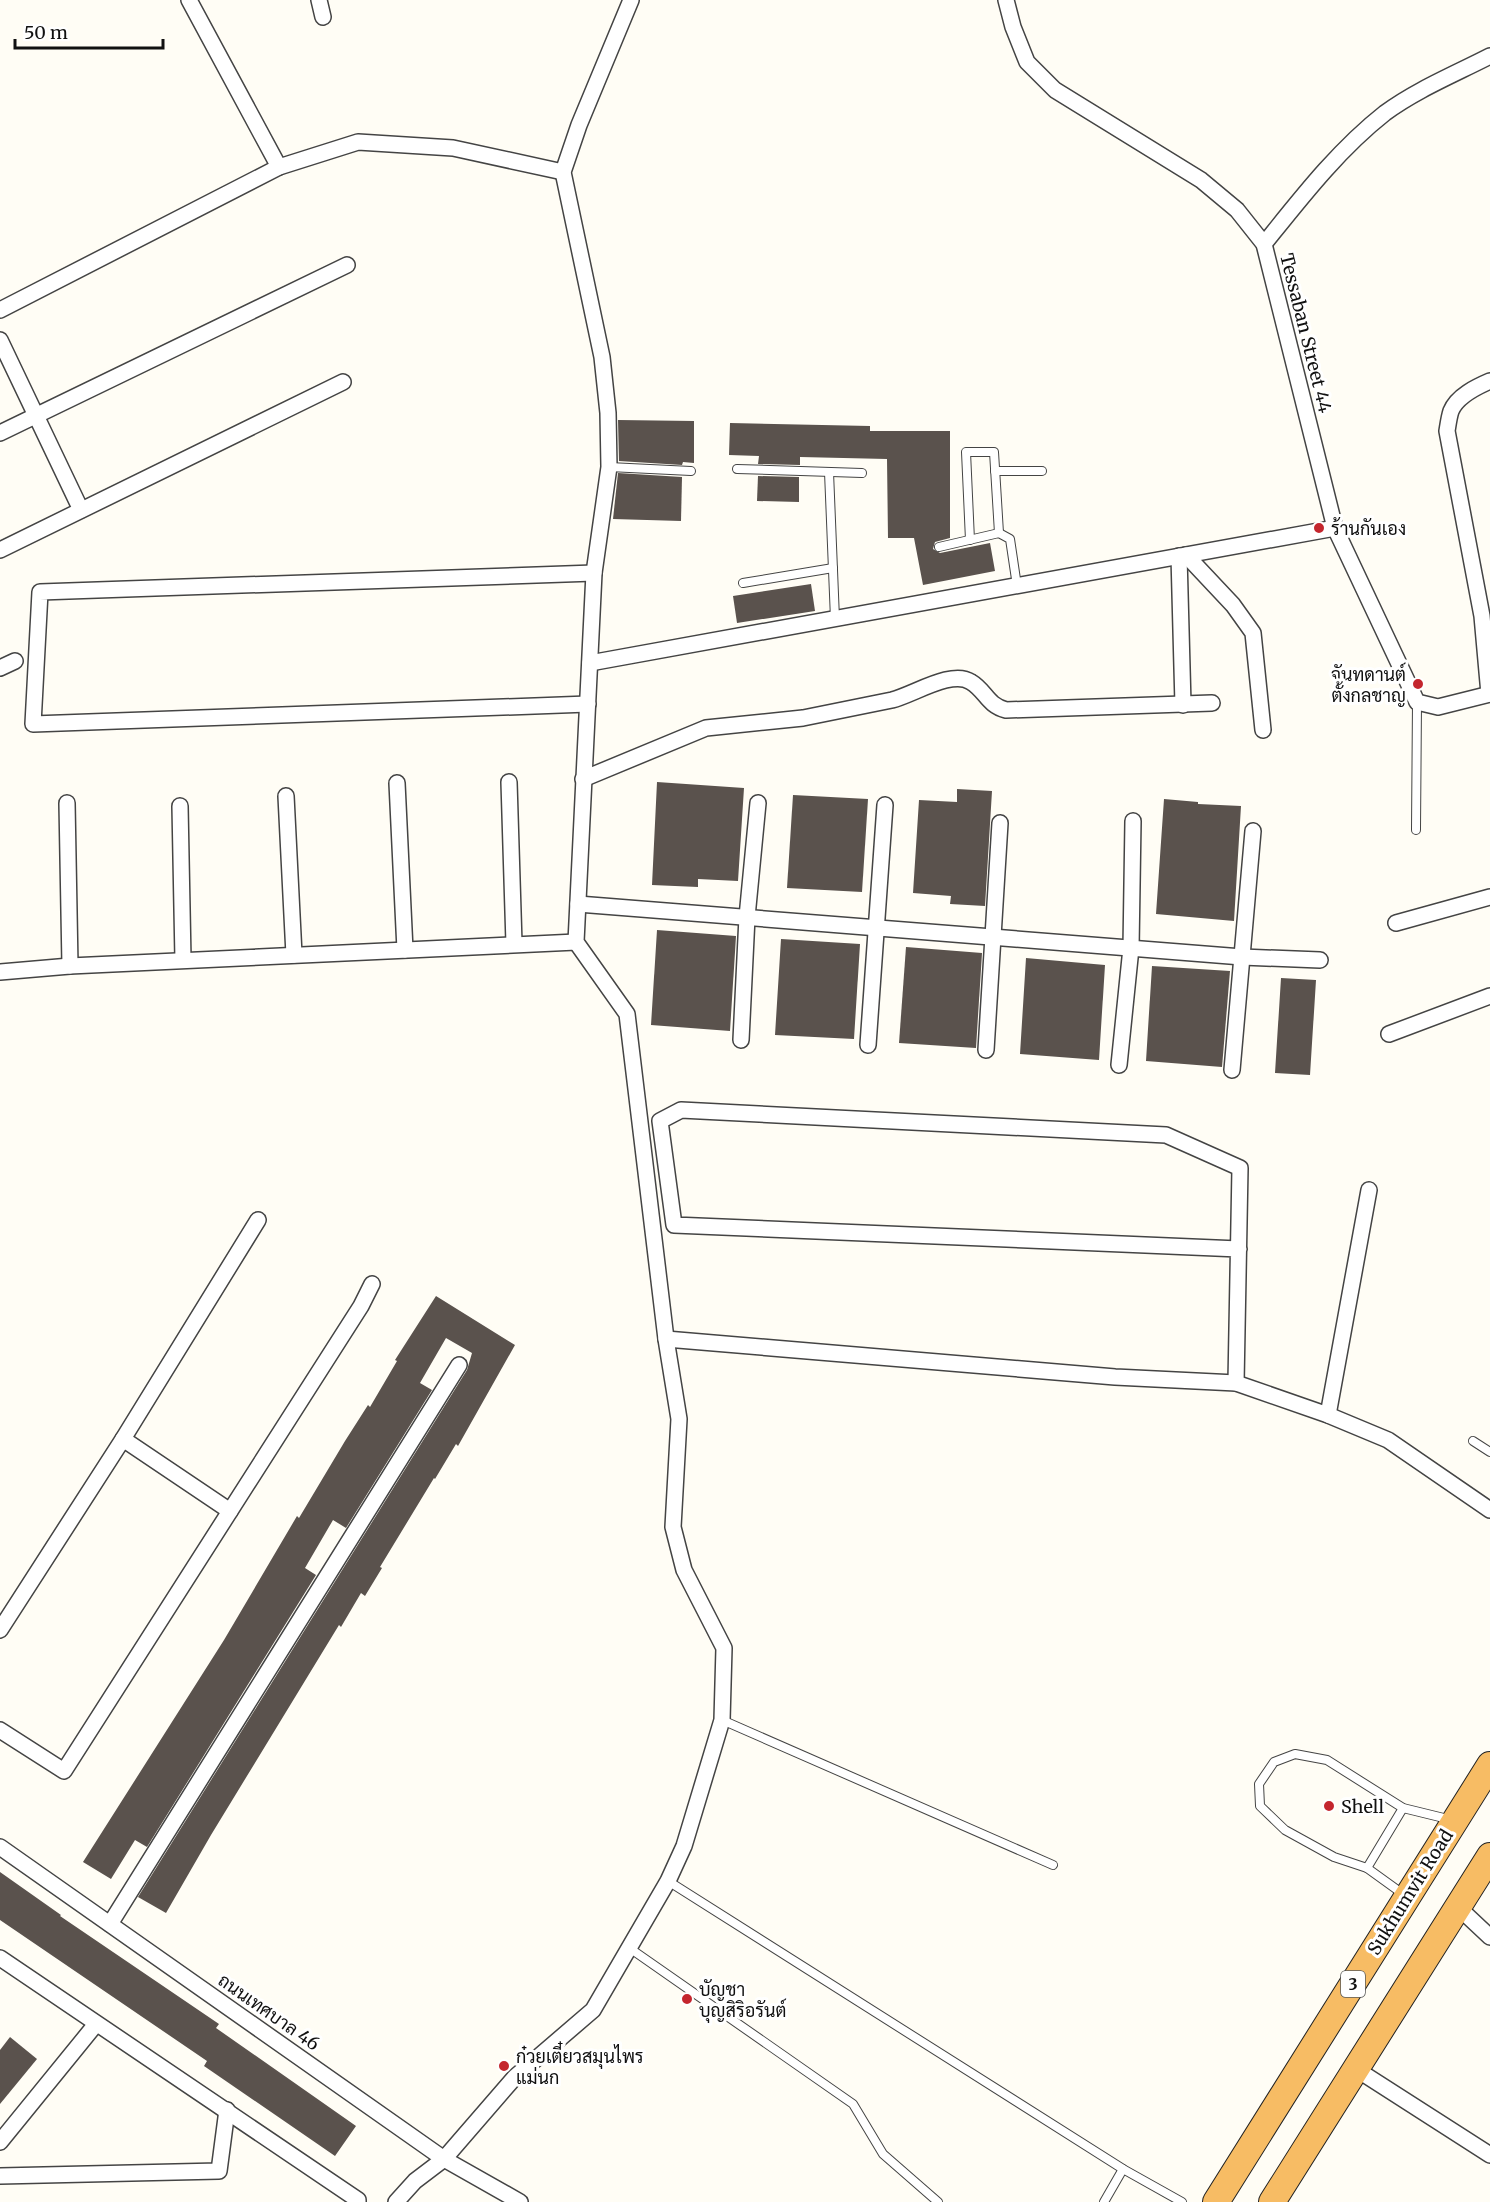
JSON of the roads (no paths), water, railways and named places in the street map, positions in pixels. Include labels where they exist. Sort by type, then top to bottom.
[{"type":"highway","name":"Sukhumvit Road","points":[[1216,2202],[1490,1765]]},
{"type":"highway","points":[[1272,2202],[1490,1856]]},
{"type":"street","points":[[189,0],[279,167]]},
{"type":"street","points":[[319,0],[323,18]]},
{"type":"street","points":[[396,2202],[415,2181],[444,2159],[515,2077],[593,2010],[668,1881],[684,1846],[722,1720],[723,1648],[684,1570],[673,1527],[679,1419],[666,1339],[627,1014],[576,942],[582,779],[594,573],[609,467],[608,413],[602,357],[563,172],[579,124],[631,0]]},
{"type":"street","name":"Tessaban Street 44","points":[[1006,0],[1012,27],[1027,62],[1055,90],[1201,180],[1237,210],[1264,244],[1335,528],[1417,702]]},
{"type":"street","points":[[1264,244],[1321,174],[1358,136],[1387,112],[1490,56]]},
{"type":"street","points":[[0,310],[279,167],[358,142],[453,148],[563,172]]},
{"type":"street","points":[[0,433],[347,266]]},
{"type":"street","points":[[0,340],[81,510]]},
{"type":"street","points":[[1417,702],[1438,707],[1490,694],[1486,614],[1447,431],[1451,411],[1460,399],[1490,381]]},
{"type":"street","points":[[0,550],[343,382]]},
{"type":"street","points":[[590,663],[1335,528]]},
{"type":"street","points":[[1182,556],[1183,705]]},
{"type":"street","points":[[1182,556],[1233,605],[1253,633],[1263,730]]},
{"type":"street","points":[[588,704],[33,724],[40,592],[594,573]]},
{"type":"street","points":[[0,669],[15,661]]},
{"type":"street","points":[[582,779],[706,728],[803,718],[892,700],[906,697],[947,679],[962,678],[972,682],[995,707],[1006,710],[1212,703]]},
{"type":"street","points":[[509,782],[514,944]]},
{"type":"street","points":[[397,783],[405,950]]},
{"type":"street","points":[[286,796],[294,955]]},
{"type":"street","points":[[67,803],[70,966]]},
{"type":"street","points":[[741,1040],[747,917],[758,803]]},
{"type":"street","points":[[180,806],[183,960]]},
{"type":"street","points":[[868,1045],[885,806]]},
{"type":"street","points":[[1119,1065],[1131,948],[1133,821]]},
{"type":"street","points":[[986,1050],[1000,823]]},
{"type":"street","points":[[1232,1070],[1253,831]]},
{"type":"street","points":[[1396,924],[1490,897]]},
{"type":"street","points":[[578,904],[1242,957],[1320,960]]},
{"type":"street","points":[[0,972],[183,960],[576,942]]},
{"type":"street","points":[[1389,1034],[1490,996]]},
{"type":"street","points":[[1236,1383],[1239,1249],[1240,1168],[1166,1135],[681,1110],[660,1121],[674,1225],[1239,1249]]},
{"type":"street","points":[[1328,1415],[1369,1190]]},
{"type":"street","points":[[0,1630],[123,1439],[258,1220]]},
{"type":"street","points":[[2,1735],[63,1771],[355,1316],[372,1284]]},
{"type":"street","points":[[666,1339],[1115,1377],[1236,1383],[1328,1415],[1388,1440],[1490,1510]]},
{"type":"street","points":[[110,1924],[459,1365]]},
{"type":"street","points":[[123,1439],[230,1511]]},
{"type":"street","name":"ถนนเทศบาล 46","points":[[0,1847],[444,2159],[520,2202]]},
{"type":"street","points":[[1458,1907],[1490,1937]]},
{"type":"street","points":[[0,1958],[227,2110],[358,2202]]},
{"type":"street","points":[[0,2142],[96,2024]]},
{"type":"street","points":[[1356,2068],[1490,2155]]},
{"type":"street","points":[[0,2176],[219,2171],[227,2110]]},
{"type":"lane","points":[[970,540],[966,452],[994,452],[999,533]]},
{"type":"lane","points":[[609,467],[692,471]]},
{"type":"lane","points":[[737,469],[862,473]]},
{"type":"lane","points":[[995,471],[1042,471]]},
{"type":"lane","points":[[829,472],[835,619]]},
{"type":"lane","points":[[939,547],[999,533],[1010,539],[1017,586]]},
{"type":"lane","points":[[743,584],[833,568]]},
{"type":"lane","points":[[1416,830],[1417,702]]},
{"type":"lane","points":[[1473,1441],[1490,1452]]},
{"type":"lane","points":[[722,1720],[1053,1865]]},
{"type":"lane","points":[[1407,1897],[1367,1868],[1334,1857],[1285,1830],[1260,1806],[1259,1784],[1274,1762],[1295,1754],[1327,1760],[1402,1808],[1455,1821]]},
{"type":"lane","points":[[1367,1868],[1402,1808]]},
{"type":"lane","points":[[668,1881],[1123,2169],[1182,2202]]},
{"type":"lane","points":[[628,1947],[853,2104],[883,2154],[938,2202]]},
{"type":"lane","points":[[1104,2202],[1123,2169]]},
{"type":"place","name":"ร้านกันเอง","points":[[1319,528]]},
{"type":"place","name":"จันทดานต์ ตั้งกลชาญ","points":[[1418,684]]},
{"type":"place","name":"Shell","points":[[1329,1806]]},
{"type":"place","name":"บัญชา บุญสิริอรันต์","points":[[687,1999]]},
{"type":"place","name":"ก๋วยเตี๋ยวสมุนไพร แม่นก","points":[[504,2066]]}]
